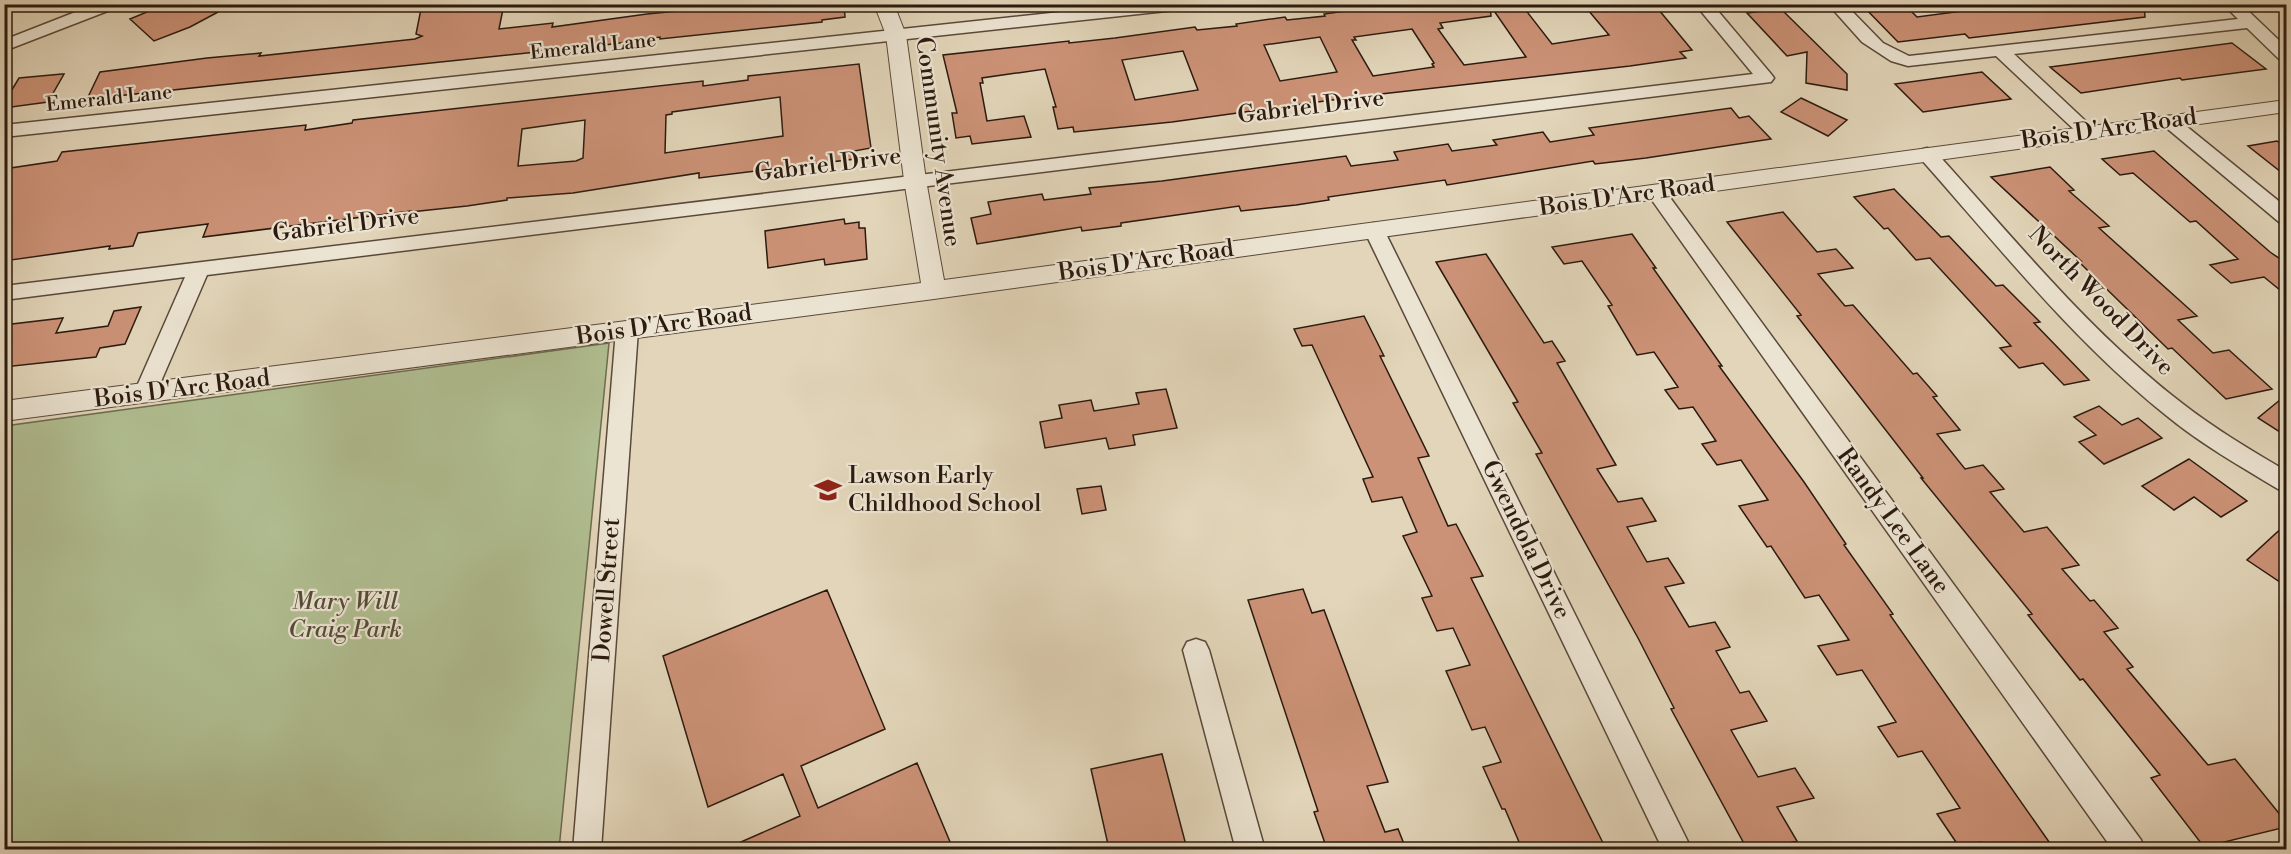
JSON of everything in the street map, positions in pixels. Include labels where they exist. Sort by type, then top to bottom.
[{"type":"street","points":[[4,46],[112,4]]},
{"type":"street","name":"Community Avenue","points":[[884,4],[896,35],[915,180],[934,290]]},
{"type":"street","name":"Emerald Lane","points":[[4,132],[1185,4]]},
{"type":"street","name":"Gabriel Drive","points":[[4,293],[1765,78],[1703,4]]},
{"type":"street","points":[[1836,4],[1880,50],[1891,57],[1908,61],[2251,23]]},
{"type":"street","points":[[2231,4],[2286,56]]},
{"type":"street","points":[[2000,51],[2087,132]]},
{"type":"street","name":"Bois D'Arc Road","points":[[4,411],[934,290],[2286,106]]},
{"type":"street","points":[[2169,121],[2286,217]]},
{"type":"street","name":"North Wood Drive","points":[[1927,154],[2090,334],[2129,370],[2162,400],[2212,438],[2286,482]]},
{"type":"street","name":"Randy Lee Lane","points":[[1656,192],[2131,849]]},
{"type":"street","name":"Gwendola Drive","points":[[1374,230],[1678,849]]},
{"type":"street","points":[[145,393],[199,269]]},
{"type":"street","name":"Dowell Street","points":[[587,849],[627,330]]},
{"type":"street","points":[[1196,650],[1251,849]]},
{"type":"green space","name":"Mary Will Craig Park","points":[[609,343],[559,849],[5,849],[5,426]]},
{"type":"building","points":[[166,4],[233,4],[190,27],[154,41],[130,19]]},
{"type":"building","points":[[422,4],[504,4],[499,29],[553,23],[552,27],[647,14],[763,4],[844,4],[845,17],[822,20],[822,22],[660,39],[660,37],[613,44],[87,99],[100,72],[207,58],[261,53],[259,56],[415,39],[422,36],[416,34]]},
{"type":"building","points":[[1397,4],[1521,4],[1552,44],[1609,35],[1583,4],[1654,4],[1692,50],[1680,52],[1686,58],[1630,66],[1074,132],[1073,127],[1058,129],[1053,107],[1056,107],[1045,69],[982,78],[983,83],[980,83],[987,121],[1024,116],[1031,137],[972,144],[970,136],[956,138],[952,113],[957,113],[943,55],[1115,38],[1195,27],[1197,30],[1237,26],[1236,24],[1285,17],[1287,20],[1325,16],[1324,14]],"holes":[[[1490,5],[1526,57],[1464,65],[1438,29],[1443,28],[1440,23],[1491,16]],[[1412,29],[1434,63],[1432,64],[1434,67],[1373,76],[1352,40],[1356,40],[1354,37]],[[1320,37],[1337,72],[1280,81],[1264,45]],[[1183,51],[1198,90],[1135,100],[1122,60]]]},
{"type":"building","points":[[1861,4],[1904,4],[1917,17],[2016,4],[2144,4],[2145,17],[1969,38],[1965,34],[1898,42]]},
{"type":"building","points":[[1781,9],[1847,74],[1847,90],[1806,83],[1807,52],[1787,56],[1747,13]]},
{"type":"building","points":[[2232,43],[2266,69],[2182,80],[2180,78],[2081,93],[2050,67]]},
{"type":"building","points":[[859,64],[871,148],[854,151],[855,159],[699,178],[699,173],[573,193],[507,198],[507,200],[467,206],[203,237],[208,224],[138,233],[133,246],[109,249],[110,246],[4,261],[4,169],[57,161],[62,152],[306,125],[305,130],[352,123],[353,120],[703,81],[703,86],[748,80],[748,76]],"holes":[[[780,97],[783,136],[665,153],[666,115],[672,112]],[[585,120],[583,158],[576,161],[518,166],[522,129]]]},
{"type":"building","points":[[1982,72],[2011,99],[1923,112],[1895,84]]},
{"type":"building","points":[[64,74],[48,102],[4,108],[4,103],[19,78]]},
{"type":"building","points":[[1801,98],[1847,120],[1828,136],[1781,112]]},
{"type":"building","points":[[1731,108],[1739,118],[1749,116],[1771,139],[1646,158],[1595,164],[1593,161],[1447,185],[1445,180],[1328,197],[1329,200],[1296,205],[1241,211],[1239,206],[1121,223],[1121,226],[1082,231],[1081,227],[977,244],[971,218],[991,214],[988,202],[1007,199],[1042,194],[1044,200],[1091,194],[1089,188],[1162,181],[1346,156],[1351,166],[1398,160],[1394,152],[1448,144],[1452,151],[1497,145],[1493,140],[1543,132],[1550,142],[1594,135],[1589,128]]},
{"type":"building","points":[[2277,141],[2286,148],[2286,176],[2248,146]]},
{"type":"building","points":[[2154,151],[2270,252],[2286,263],[2286,295],[2264,277],[2231,283],[2210,265],[2238,259],[2196,221],[2190,222],[2133,173],[2120,175],[2102,159]]},
{"type":"building","points":[[2050,167],[2074,190],[2069,191],[2109,226],[2099,228],[2197,316],[2178,320],[2213,353],[2229,350],[2272,389],[2226,399],[2172,348],[2168,349],[2078,261],[2081,261],[1991,177]]},
{"type":"building","points":[[1894,189],[1941,237],[1949,236],[1996,286],[2003,285],[2040,322],[2034,323],[2089,380],[2064,385],[2043,363],[2019,368],[2000,348],[2011,346],[1930,258],[1916,260],[1888,228],[1884,229],[1854,197]]},
{"type":"building","points":[[1783,212],[1817,252],[1836,249],[1853,268],[1818,274],[1845,306],[1853,305],[1913,374],[1917,373],[1937,396],[1933,397],[1960,430],[1937,434],[1965,469],[1983,465],[2004,489],[1990,492],[2024,532],[2047,527],[2079,565],[2062,569],[2090,601],[2094,600],[2118,628],[2104,632],[2133,667],[2127,669],[2208,765],[2235,759],[2286,822],[2286,827],[2204,847],[2151,778],[2160,775],[2028,615],[2032,614],[1921,478],[1923,478],[1797,316],[1801,315],[1727,222]]},
{"type":"building","points":[[844,219],[845,224],[859,222],[859,228],[865,228],[867,259],[825,265],[824,259],[768,268],[765,231]]},
{"type":"building","points":[[1632,234],[1656,268],[1653,268],[1722,366],[1719,366],[1804,482],[1846,544],[1844,545],[1893,614],[1890,615],[2054,849],[1985,849],[1980,842],[1960,848],[1937,814],[1960,808],[1922,751],[1898,757],[1878,727],[1896,722],[1862,670],[1837,675],[1818,646],[1849,640],[1819,595],[1805,598],[1771,546],[1767,547],[1739,506],[1768,500],[1741,460],[1717,465],[1702,444],[1716,441],[1693,407],[1679,409],[1665,390],[1678,387],[1654,352],[1637,355],[1608,306],[1612,305],[1582,261],[1564,264],[1552,247]]},
{"type":"building","points":[[1486,254],[1544,343],[1552,341],[1565,361],[1557,363],[1616,465],[1597,469],[1618,502],[1642,498],[1656,521],[1627,527],[1647,562],[1668,558],[1684,583],[1665,587],[1689,627],[1715,622],[1730,647],[1716,651],[1740,693],[1749,691],[1767,721],[1731,730],[1758,777],[1795,768],[1814,798],[1777,807],[1797,841],[1763,849],[1747,849],[1671,709],[1674,708],[1638,638],[1536,454],[1542,453],[1513,403],[1518,402],[1436,262]]},
{"type":"building","points":[[141,307],[125,344],[100,348],[96,357],[4,367],[4,339],[12,324],[63,318],[56,333],[108,326],[114,311]]},
{"type":"building","points":[[1364,316],[1384,356],[1380,356],[1429,456],[1418,458],[1448,526],[1456,524],[1483,576],[1471,578],[1606,849],[1522,849],[1505,809],[1502,809],[1483,767],[1501,762],[1485,727],[1472,730],[1446,671],[1470,665],[1453,628],[1437,631],[1422,598],[1432,596],[1403,536],[1417,532],[1402,497],[1372,502],[1363,479],[1373,477],[1312,345],[1302,346],[1294,329]]},
{"type":"building","points":[[1166,389],[1177,428],[1133,435],[1135,445],[1109,449],[1106,438],[1045,448],[1040,422],[1062,418],[1059,405],[1091,400],[1094,411],[1139,404],[1136,393]]},
{"type":"building","points":[[2286,395],[2286,436],[2258,418]]},
{"type":"building","points":[[2099,406],[2122,425],[2138,418],[2162,438],[2104,464],[2079,442],[2096,435],[2074,417]]},
{"type":"building","points":[[2189,459],[2247,501],[2221,517],[2194,497],[2174,510],[2142,486]]},
{"type":"building","points":[[1101,486],[1106,510],[1082,514],[1077,489]]},
{"type":"building","points":[[2286,524],[2286,586],[2247,560]]},
{"type":"building","points":[[1303,589],[1312,613],[1324,610],[1388,782],[1367,786],[1385,832],[1398,829],[1406,849],[1327,849],[1314,812],[1318,811],[1248,600]]},
{"type":"building","points":[[827,590],[885,729],[801,766],[818,808],[917,763],[953,849],[725,849],[800,816],[783,774],[708,807],[663,656]]},
{"type":"building","points":[[1162,754],[1187,849],[1109,849],[1091,769]]},
{"type":"place","name":"Lawson Early Childhood School","points":[[828,490]]}]
